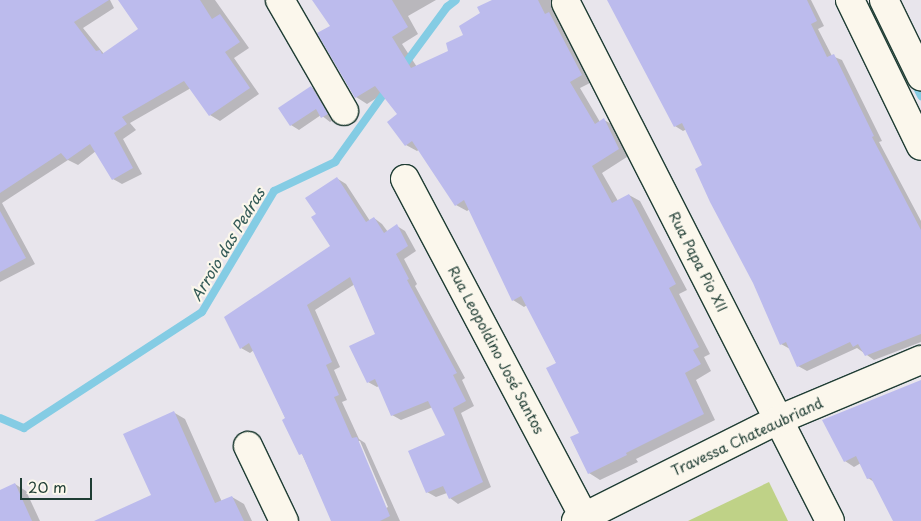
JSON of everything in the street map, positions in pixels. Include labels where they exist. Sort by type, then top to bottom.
[{"type":"street","points":[[280,0],[344,111]]},
{"type":"street","points":[[850,0],[921,146]]},
{"type":"street","points":[[884,0],[921,76]]},
{"type":"street","name":"Rua Papa Pio XII","points":[[566,3],[830,521]]},
{"type":"street","name":"Rua Leopoldino José Santos","points":[[405,179],[582,520]]},
{"type":"street","name":"Travessa Chateaubriand","points":[[582,520],[778,420],[921,360]]},
{"type":"street","points":[[248,446],[284,521]]},
{"type":"green space","points":[[769,482],[788,521],[688,521]]},
{"type":"building","points":[[0,0],[109,0],[74,22],[96,51],[100,50],[102,54],[138,29],[118,0],[200,0],[212,19],[220,14],[240,42],[225,52],[250,88],[209,116],[184,81],[122,117],[127,124],[114,133],[133,168],[112,180],[90,144],[67,160],[61,153],[0,193]]},
{"type":"building","points":[[312,0],[392,0],[408,27],[392,37],[411,68],[448,51],[446,43],[463,35],[459,26],[480,13],[477,7],[492,0],[538,0],[545,14],[549,12],[582,75],[570,82],[595,124],[604,118],[619,149],[592,166],[612,203],[629,194],[676,284],[669,288],[699,347],[693,350],[701,364],[685,373],[704,414],[588,474],[570,437],[579,433],[546,368],[556,363],[521,296],[512,301],[464,200],[455,206],[412,141],[405,146],[387,122],[397,114],[375,86],[355,98],[317,33],[330,26]]},
{"type":"building","points":[[607,0],[807,0],[817,21],[811,24],[827,57],[834,54],[874,136],[872,137],[921,230],[921,334],[865,356],[858,344],[853,347],[850,342],[797,367],[786,342],[780,345],[753,283],[710,202],[695,169],[702,165],[682,123],[674,127]]},
{"type":"building","points":[[311,86],[328,114],[321,118],[316,109],[290,126],[278,108]]},
{"type":"building","points":[[337,177],[366,222],[374,217],[384,233],[397,224],[408,246],[396,254],[409,279],[407,280],[457,373],[453,375],[466,401],[453,408],[483,482],[449,499],[443,486],[426,493],[408,451],[445,435],[428,401],[391,416],[375,379],[367,383],[349,346],[375,334],[350,277],[307,305],[332,362],[326,365],[339,395],[334,397],[352,438],[357,437],[390,516],[380,521],[331,521],[302,454],[299,455],[282,420],[285,418],[249,343],[240,349],[224,317],[330,246],[311,217],[316,214],[305,198]]},
{"type":"building","points":[[0,211],[26,258],[0,272]]},
{"type":"building","points":[[921,380],[921,521],[893,521],[871,478],[867,479],[856,456],[844,462],[822,420]]},
{"type":"building","points":[[174,411],[215,503],[232,496],[244,521],[94,521],[151,495],[123,434]]},
{"type":"building","points":[[15,483],[32,521],[0,521],[0,490]]},
{"type":"waterway","name":"Arroio das Pedras","points":[[402,68],[447,7],[456,0]]},
{"type":"waterway","points":[[914,82],[921,96]]},
{"type":"waterway","name":"Arroio das Pedras","points":[[0,418],[24,428],[202,312],[274,191],[335,162],[388,88]]}]
